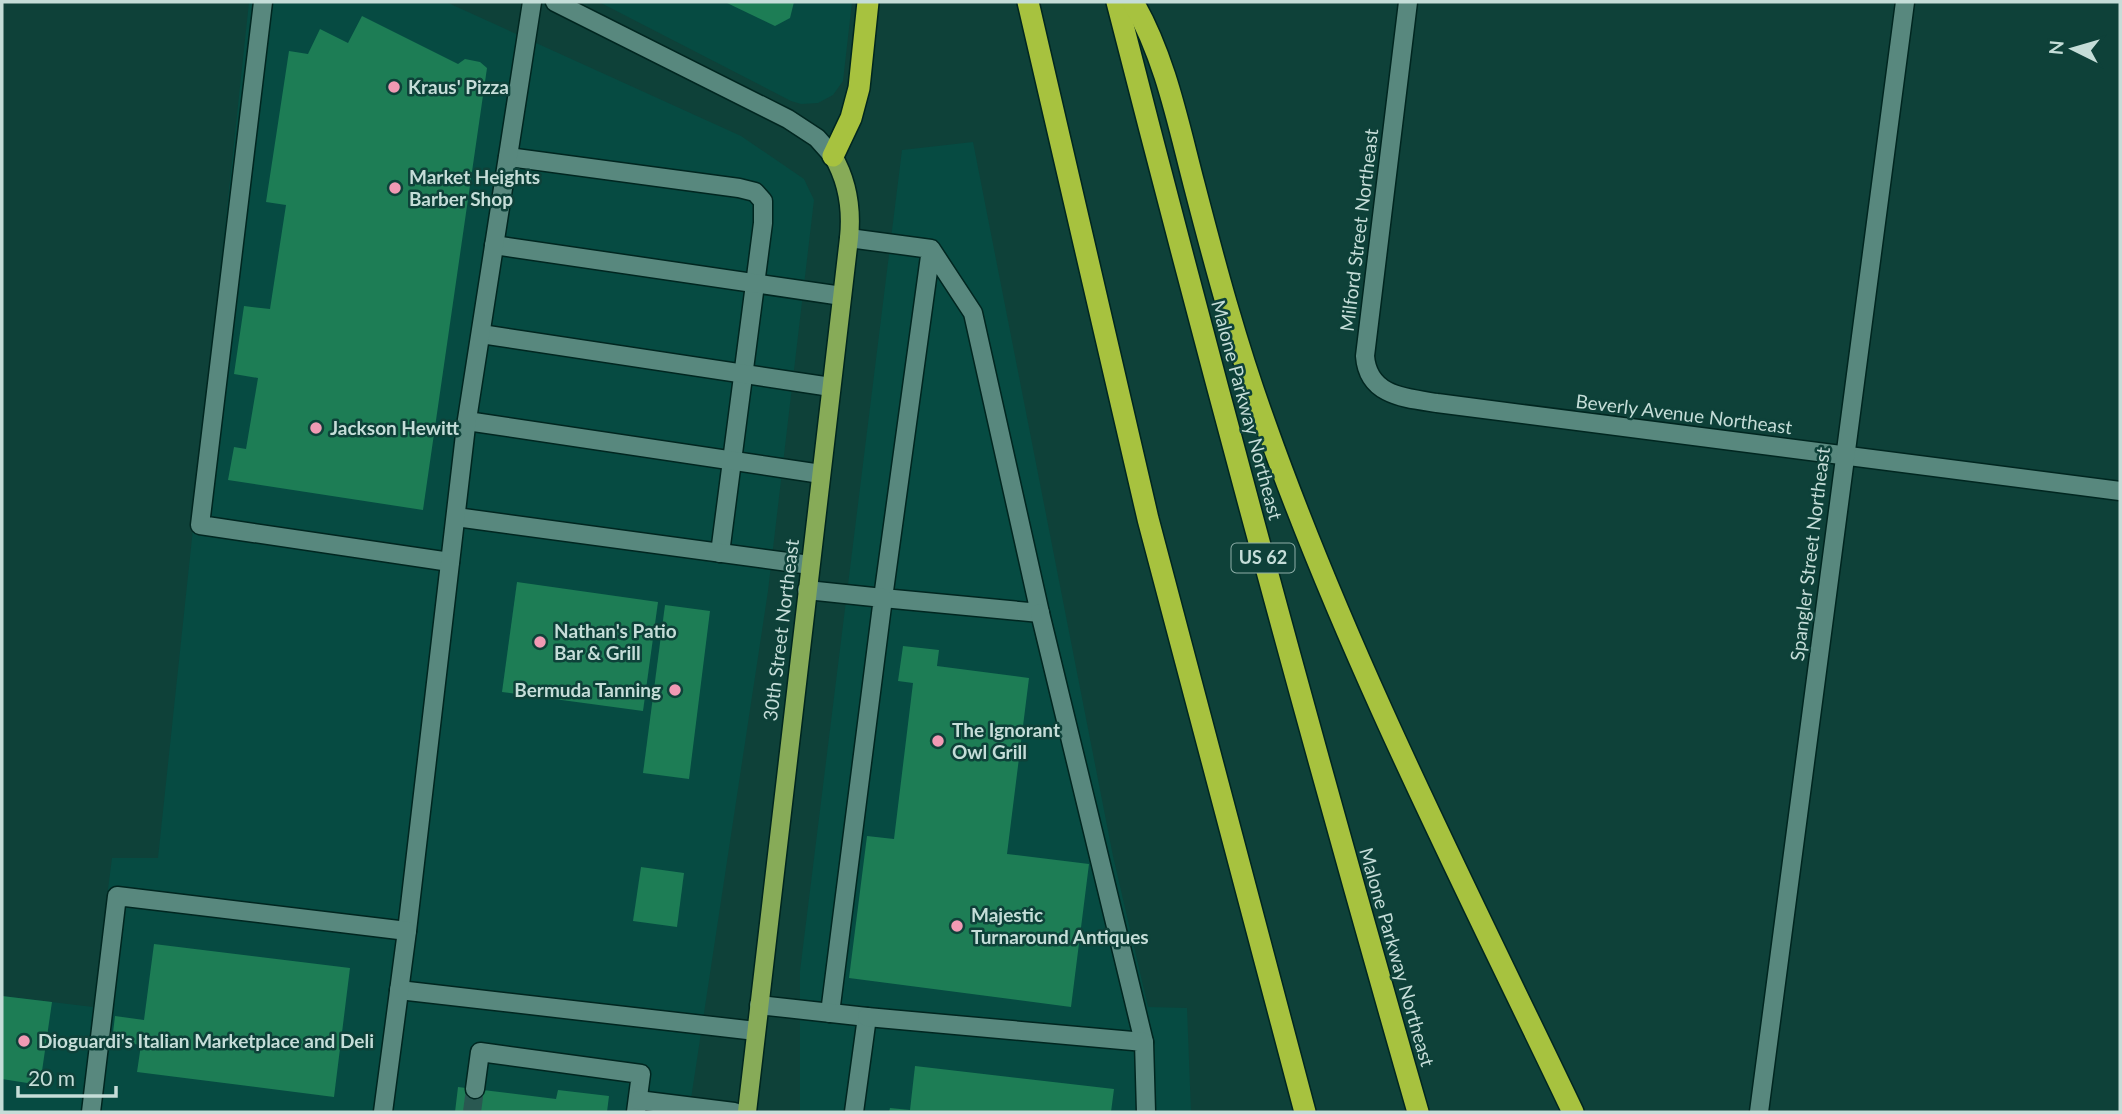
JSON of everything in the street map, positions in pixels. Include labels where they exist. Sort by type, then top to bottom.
[{"type":"highway","points":[[833,156],[851,118],[859,88],[868,2]]},
{"type":"highway","points":[[1028,2],[1148,519],[1305,1112]]},
{"type":"highway","name":"Malone Parkway Northeast","points":[[1116,2],[1235,457],[1418,1112]]},
{"type":"highway","points":[[1133,2],[1147,29],[1166,85],[1241,354],[1298,512],[1376,698],[1573,1112]]},
{"type":"main road","name":"30th Street Northeast","points":[[747,1112],[849,238],[850,210],[846,185],[833,156]]},
{"type":"street","points":[[264,2],[200,525],[450,562]]},
{"type":"street","points":[[383,1112],[467,421],[532,2]]},
{"type":"street","points":[[555,2],[788,119],[817,138],[833,156]]},
{"type":"street","name":"Milford Street Northeast","points":[[1372,382],[1365,366],[1365,356],[1408,2]]},
{"type":"street","name":"Spangler Street Northeast","points":[[1759,1112],[1905,2]]},
{"type":"street","points":[[508,157],[752,191],[761,199],[764,207],[720,553]]},
{"type":"street","points":[[849,238],[931,249],[973,313],[1040,613],[1144,1042],[1146,1112]]},
{"type":"street","points":[[494,245],[842,296]]},
{"type":"street","points":[[830,1013],[931,249]]},
{"type":"street","points":[[481,334],[831,387]]},
{"type":"street","name":"Beverly Avenue Northeast","points":[[1372,382],[1396,396],[1437,403],[2120,491]]},
{"type":"street","points":[[467,421],[821,474]]},
{"type":"street","points":[[456,517],[810,565]]},
{"type":"street","points":[[807,590],[1040,613]]},
{"type":"street","points":[[91,1112],[117,896],[407,931]]},
{"type":"street","points":[[399,990],[756,1031]]},
{"type":"street","points":[[759,1005],[1144,1042]]},
{"type":"street","points":[[854,1112],[867,1017]]},
{"type":"street","points":[[475,1089],[480,1052],[641,1074],[637,1106],[734,1112]]},
{"type":"shaded area","points":[[249,2],[446,2],[741,136],[804,179],[814,200],[768,591],[689,1112],[2,1112],[2,996],[93,1007],[112,858],[158,858]]},
{"type":"shaded area","points":[[599,2],[852,2],[843,81],[833,95],[818,103],[801,104],[791,101]]},
{"type":"shaded area","points":[[973,142],[1113,856],[1148,1007],[1187,1008],[1191,1112],[800,1112],[800,971],[902,150]]},
{"type":"building","points":[[725,2],[794,2],[790,18],[775,26]]},
{"type":"building","points":[[362,16],[458,64],[465,59],[480,62],[487,68],[423,510],[228,480],[234,447],[246,449],[258,378],[234,374],[244,306],[270,309],[286,205],[266,202],[289,51],[308,54],[320,29],[348,43]]},
{"type":"building","points":[[517,582],[658,602],[643,711],[502,692]]},
{"type":"building","points":[[665,605],[710,611],[689,779],[643,773]]},
{"type":"building","points":[[903,646],[939,650],[937,666],[1029,678],[1007,854],[1089,864],[1071,1007],[849,978],[867,836],[894,839],[913,683],[898,681]]},
{"type":"building","points":[[641,867],[684,873],[677,927],[633,921]]},
{"type":"building","points":[[154,944],[350,968],[334,1097],[137,1072],[141,1045],[112,1041],[115,1016],[144,1020]]},
{"type":"building","name":"Dioguardi's Italian Marketplace and Deli","points":[[2,996],[52,1002],[40,1085],[2,1079]]},
{"type":"building","points":[[915,1066],[1114,1089],[1111,1112],[889,1112],[890,1108],[910,1110]]},
{"type":"building","points":[[458,1087],[556,1099],[558,1090],[609,1096],[607,1112],[455,1112]]},
{"type":"tunnel","points":[[472,1112],[475,1089]]},
{"type":"place","name":"Kraus' Pizza","points":[[394,87]]},
{"type":"place","name":"Market Heights Barber Shop","points":[[395,188]]},
{"type":"place","name":"Jackson Hewitt","points":[[316,428]]},
{"type":"place","name":"Nathan's Patio Bar & Grill","points":[[540,642]]},
{"type":"place","name":"Bermuda Tanning","points":[[675,690]]},
{"type":"place","name":"The Ignorant Owl Grill","points":[[938,741]]},
{"type":"place","name":"Majestic Turnaround Antiques","points":[[957,926]]},
{"type":"place","name":"Dioguardi's Italian Marketplace and Deli","points":[[24,1041]]}]
